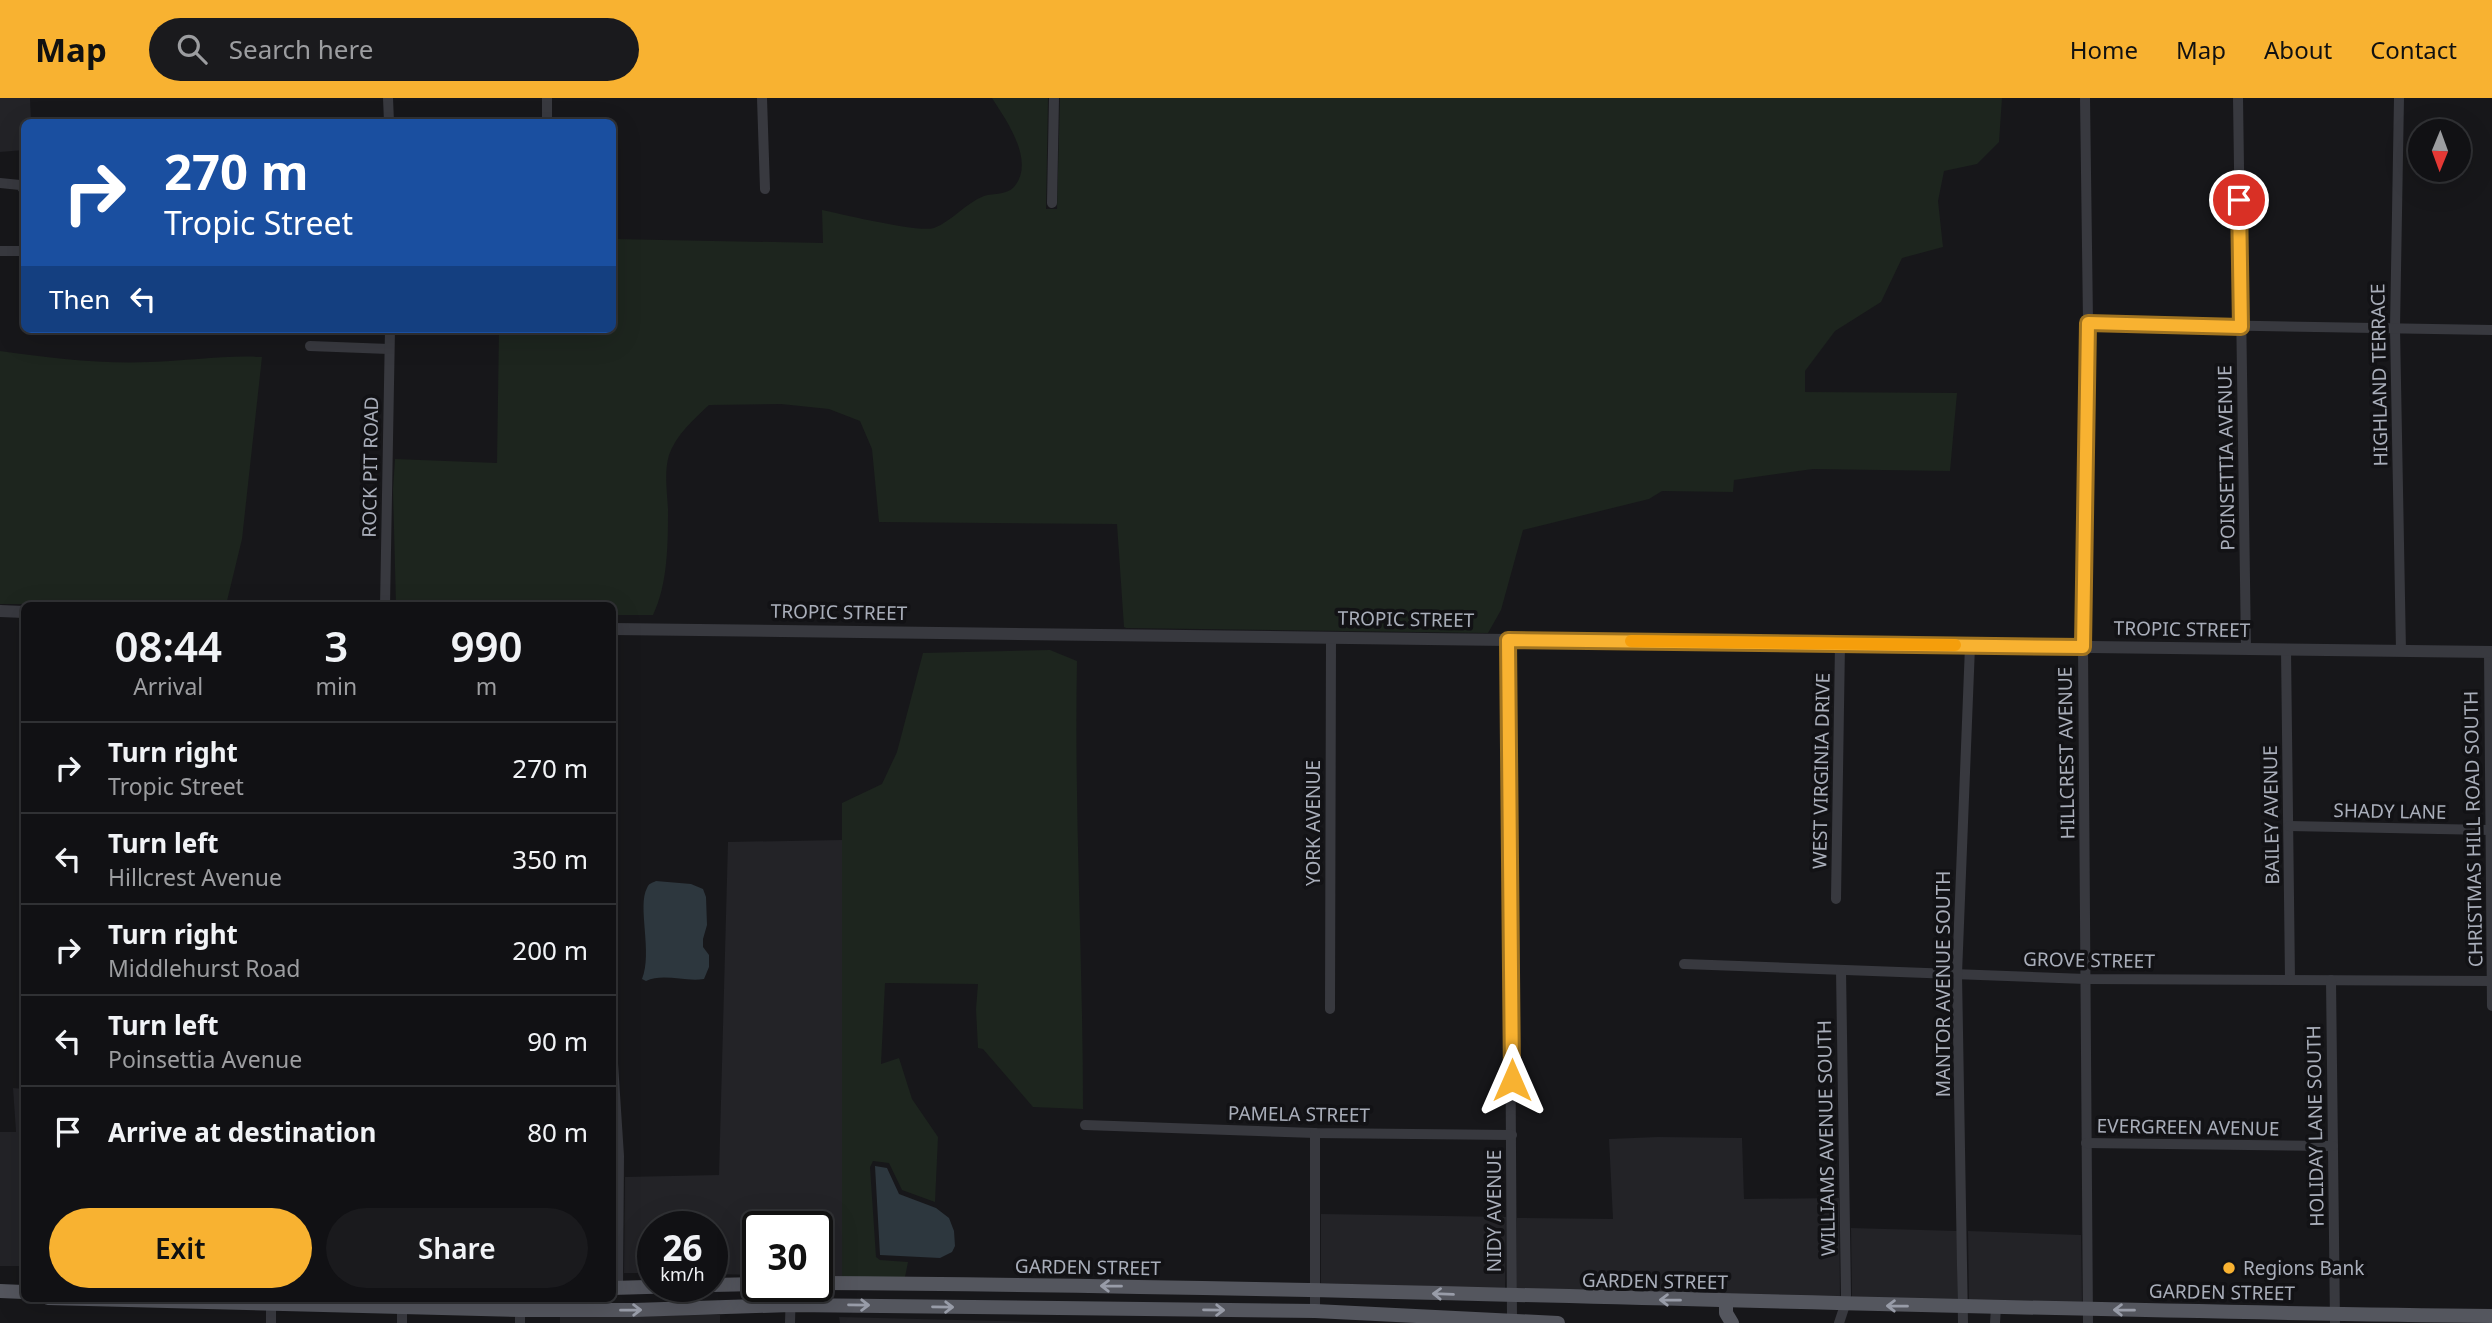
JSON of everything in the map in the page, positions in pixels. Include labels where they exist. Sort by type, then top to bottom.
[{"type":"main road","name":"GARDEN STREET","points":[[833,1283],[1315,1290],[1996,1307],[2088,1316],[2335,1319],[2492,1316]]},
{"type":"main road","points":[[616,1288],[637,1287]]},
{"type":"main road","points":[[0,1291],[21,1291]]},
{"type":"main road","points":[[272,1302],[402,1307],[441,1303],[520,1311],[791,1305],[1315,1311],[1558,1323]]},
{"type":"main road","points":[[1726,1302],[1726,1313],[1732,1323]]},
{"type":"street","points":[[388,98],[389,119]]},
{"type":"street","points":[[547,98],[547,119]]},
{"type":"street","points":[[762,98],[765,189]]},
{"type":"street","points":[[1052,203],[1054,98]]},
{"type":"street","name":"HILLCREST AVENUE","points":[[2085,98],[2088,323],[2083,647],[2088,1316]]},
{"type":"street","name":"POINSETTIA AVENUE","points":[[2238,98],[2246,649]]},
{"type":"street","name":"HIGHLAND TERRACE","points":[[2399,98],[2395,328],[2401,651]]},
{"type":"street","points":[[0,183],[21,186]]},
{"type":"street","points":[[0,251],[21,251]]},
{"type":"street","points":[[2088,323],[2492,330]]},
{"type":"street","name":"ROCK PIT ROAD","points":[[385,602],[390,333]]},
{"type":"street","points":[[310,346],[389,349]]},
{"type":"street","points":[[0,611],[21,612]]},
{"type":"street","name":"TROPIC STREET","points":[[616,629],[2490,652]]},
{"type":"street","name":"YORK AVENUE","points":[[1330,1009],[1331,638]]},
{"type":"street","name":"NIDY AVENUE","points":[[1508,640],[1511,1320]]},
{"type":"street","name":"WEST VIRGINIA DRIVE","points":[[1836,899],[1840,644]]},
{"type":"street","name":"MANTOR AVENUE SOUTH","points":[[1963,1323],[1957,974],[1970,646]]},
{"type":"street","name":"BAILEY AVENUE","points":[[2286,650],[2290,980]]},
{"type":"street","name":"CHRISTMAS HILL ROAD SOUTH","points":[[2490,652],[2492,1006]]},
{"type":"street","name":"SHADY LANE","points":[[2289,826],[2490,830]]},
{"type":"street","name":"GROVE STREET","points":[[1684,964],[2085,979],[2492,981]]},
{"type":"street","name":"WILLIAMS AVENUE SOUTH","points":[[1841,970],[1846,1305]]},
{"type":"street","name":"HOLIDAY LANE SOUTH","points":[[2331,980],[2335,1319]]},
{"type":"street","points":[[616,1110],[619,1156],[616,1255]]},
{"type":"street","name":"PAMELA STREET","points":[[1085,1125],[1315,1133],[1512,1135]]},
{"type":"street","points":[[1315,1133],[1315,1311]]},
{"type":"street","name":"EVERGREEN AVENUE","points":[[2086,1143],[2333,1146]]},
{"type":"street","points":[[975,1284],[975,1307]]},
{"type":"street","points":[[1179,1288],[1179,1310]]},
{"type":"street","points":[[1408,1317],[1410,1293]]},
{"type":"street","points":[[271,1323],[272,1302]]},
{"type":"street","points":[[790,1323],[791,1305]]},
{"type":"street","points":[[1839,1323],[1846,1305]]},
{"type":"street","points":[[402,1307],[402,1323]]},
{"type":"street","points":[[1996,1307],[1996,1323]]},
{"type":"shaded area","points":[[0,98],[30,98],[31,119],[21,119],[21,150],[0,152]]},
{"type":"shaded area","points":[[992,98],[1048,98],[1046,209],[1057,209],[1060,98],[2002,98],[1999,142],[1977,164],[1944,171],[1938,201],[1943,247],[1902,258],[1881,302],[1835,331],[1805,371],[1805,392],[1957,393],[1950,471],[1813,469],[1734,480],[1733,492],[1662,491],[1649,499],[1523,530],[1501,610],[1488,633],[1126,628],[1117,524],[879,522],[872,449],[860,421],[829,409],[781,404],[709,405],[681,434],[667,461],[666,563],[662,590],[653,615],[616,615],[616,602],[396,602],[393,490],[395,459],[497,463],[499,333],[616,333],[616,239],[823,243],[822,210],[897,226],[934,228],[977,199],[1004,193],[1014,187],[1020,177],[1022,165],[1016,141]]},
{"type":"shaded area","points":[[0,351],[112,362],[262,357],[242,539],[227,602],[0,604]]},
{"type":"shaded area","points":[[1050,650],[1077,661],[1083,1109],[1033,1107],[983,1049],[978,1048],[978,984],[885,983],[881,1064],[899,1058],[912,1099],[938,1137],[935,1202],[902,1190],[889,1163],[873,1161],[870,1167],[876,1257],[880,1260],[908,1262],[905,1277],[842,1277],[842,803],[882,784],[897,752],[923,653]]},
{"type":"shaded area","points":[[842,840],[842,1277],[833,1277],[833,1211],[742,1211],[742,1275],[728,1274],[728,1211],[637,1211],[637,1273],[624,1273],[625,1177],[719,1175],[728,842]]},
{"type":"shaded area","points":[[656,881],[691,884],[703,889],[707,925],[703,947],[709,955],[709,967],[704,979],[642,979],[646,956],[644,896],[649,885]]},
{"type":"shaded area","points":[[13,1088],[21,1089],[21,1266],[0,1266],[0,1132],[16,1132]]},
{"type":"shaded area","points":[[1742,1138],[1744,1199],[1839,1198],[1840,1299],[1517,1290],[1517,1218],[1613,1219],[1609,1139]]},
{"type":"shaded area","points":[[875,1166],[887,1168],[899,1194],[936,1208],[949,1218],[954,1231],[955,1246],[952,1252],[940,1258],[880,1255]]},
{"type":"shaded area","points":[[1321,1214],[1506,1217],[1505,1290],[1321,1283]]},
{"type":"shaded area","points":[[1851,1228],[1957,1231],[1957,1300],[1852,1299]]},
{"type":"shaded area","points":[[1968,1231],[2081,1235],[2082,1303],[1969,1301]]},
{"type":"shaded area","points":[[720,1315],[720,1323],[560,1323],[560,1317]]},
{"type":"shaded area","points":[[839,1317],[1072,1323],[840,1323]]},
{"type":"slow traffic","points":[[1631,641],[1955,645]]},
{"type":"place","name":"Regions Bank","points":[[2229,1268]]},
{"type":"route","points":[[1512,1080],[1508,640],[2083,647],[2088,323],[2241,327],[2239,200]]}]
